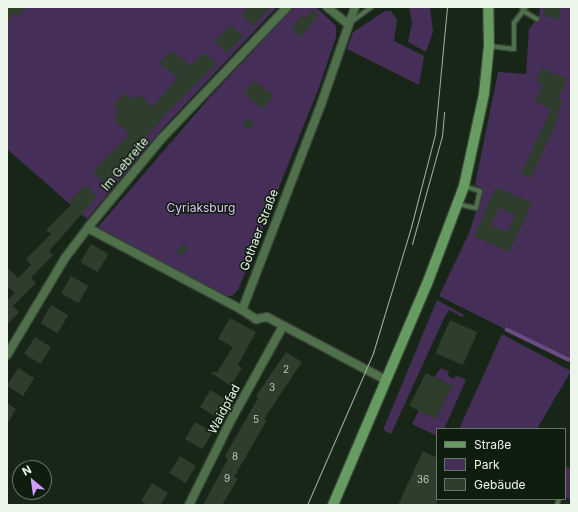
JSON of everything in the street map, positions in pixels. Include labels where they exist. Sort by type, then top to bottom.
[{"type":"main road","points":[[333,505],[386,380],[464,186],[484,94],[489,46],[488,7]]},
{"type":"street","name":"Im Gebreite","points":[[7,355],[65,258],[88,228],[162,138],[287,7]]},
{"type":"street","points":[[327,7],[348,24]]},
{"type":"street","name":"Gothaer Straße","points":[[242,310],[322,102],[355,7]]},
{"type":"street","points":[[88,228],[242,310],[256,319],[267,317],[386,380]]},
{"type":"street","name":"Waidpfad","points":[[189,505],[230,422],[283,326]]},
{"type":"lane","points":[[348,24],[372,7]]},
{"type":"lane","points":[[489,46],[514,49],[514,23],[524,8],[537,19]]},
{"type":"lane","points":[[457,204],[476,208],[480,191],[464,186]]},
{"type":"green space","points":[[7,7],[277,7],[164,127],[87,219],[7,149]]},
{"type":"green space","name":"Cyriaksburg","points":[[294,7],[316,7],[336,26],[336,37],[319,87],[238,290],[232,296],[225,296],[98,227],[210,97]]},
{"type":"green space","points":[[409,7],[430,7],[433,32],[426,52],[408,42],[412,23]]},
{"type":"green space","points":[[540,7],[571,7],[571,362],[439,296],[469,233],[477,208],[482,188],[475,185],[498,72],[526,74],[529,29],[539,16]]},
{"type":"green space","points":[[385,11],[391,11],[397,20],[394,41],[424,56],[419,85],[347,49],[353,32]]},
{"type":"green space","points":[[437,300],[464,315],[462,317],[449,310],[445,316],[391,434],[383,430]]},
{"type":"green space","points":[[502,334],[571,371],[538,428],[459,428]]},
{"type":"green space","points":[[441,368],[449,372],[448,376],[454,379],[456,375],[466,380],[444,428],[436,428],[436,436],[412,424],[419,410],[436,418],[452,386],[434,377]]},
{"type":"green space","points":[[566,466],[571,469],[571,500],[566,498]]},
{"type":"shaded area","points":[[506,327],[571,359],[569,362],[504,331]]},
{"type":"building","points":[[7,7],[26,7],[18,17],[14,13],[7,22]]},
{"type":"building","points":[[248,7],[271,7],[253,26],[241,14]]},
{"type":"building","points":[[545,7],[561,7],[559,19],[543,16]]},
{"type":"building","points":[[313,10],[319,15],[300,37],[291,29],[303,15],[306,18]]},
{"type":"building","points":[[231,25],[243,37],[227,53],[215,41]]},
{"type":"building","points":[[172,51],[190,66],[204,52],[216,64],[165,115],[105,184],[93,172],[129,134],[114,120],[118,117],[114,113],[118,110],[113,105],[125,93],[132,100],[139,94],[152,107],[178,78],[159,63]]},
{"type":"building","points":[[542,68],[567,79],[558,99],[563,101],[557,115],[559,116],[531,178],[521,174],[551,109],[535,102],[543,84],[536,81]]},
{"type":"building","points":[[255,81],[274,96],[261,109],[244,92]]},
{"type":"building","points":[[247,118],[254,123],[250,130],[243,126]]},
{"type":"building","points":[[85,185],[97,197],[49,251],[53,255],[31,278],[36,283],[13,306],[19,312],[7,325],[7,300],[15,293],[7,286],[7,267],[18,278],[31,265],[26,259],[51,234],[46,230],[72,204],[70,201]]},
{"type":"building","points":[[496,187],[532,203],[509,252],[474,236]],"holes":[[[499,208],[515,215],[507,232],[491,225]]]},
{"type":"building","points":[[91,244],[108,254],[98,272],[80,262]]},
{"type":"building","points":[[183,244],[188,249],[181,256],[176,251]]},
{"type":"building","points":[[71,276],[88,286],[78,303],[61,293]]},
{"type":"building","points":[[51,305],[68,315],[58,333],[40,323]]},
{"type":"building","points":[[230,318],[256,332],[238,365],[242,368],[231,386],[210,372],[217,372],[233,347],[218,339]]},
{"type":"building","points":[[450,320],[477,332],[463,365],[435,353]]},
{"type":"building","points":[[35,337],[51,347],[41,364],[24,354]]},
{"type":"building","points":[[286,352],[302,362],[264,419],[267,420],[234,477],[238,479],[222,505],[203,505],[228,459],[225,456],[258,398],[256,396]]},
{"type":"building","points":[[18,368],[34,378],[23,396],[7,386]]},
{"type":"building","points":[[426,373],[452,386],[435,419],[409,406]]},
{"type":"building","points":[[210,390],[227,400],[217,417],[200,407]]},
{"type":"building","points":[[7,403],[16,409],[7,425]]},
{"type":"building","points":[[195,422],[212,432],[202,449],[185,439]]},
{"type":"building","points":[[423,451],[436,458],[437,505],[398,505]]},
{"type":"building","points":[[180,456],[196,466],[186,483],[169,473]]},
{"type":"building","points":[[152,483],[168,493],[160,505],[148,505],[141,501]]},
{"type":"tram line","points":[[307,505],[373,353],[411,227],[435,134],[447,7]]},
{"type":"tram line","points":[[412,244],[442,136],[444,112]]}]
